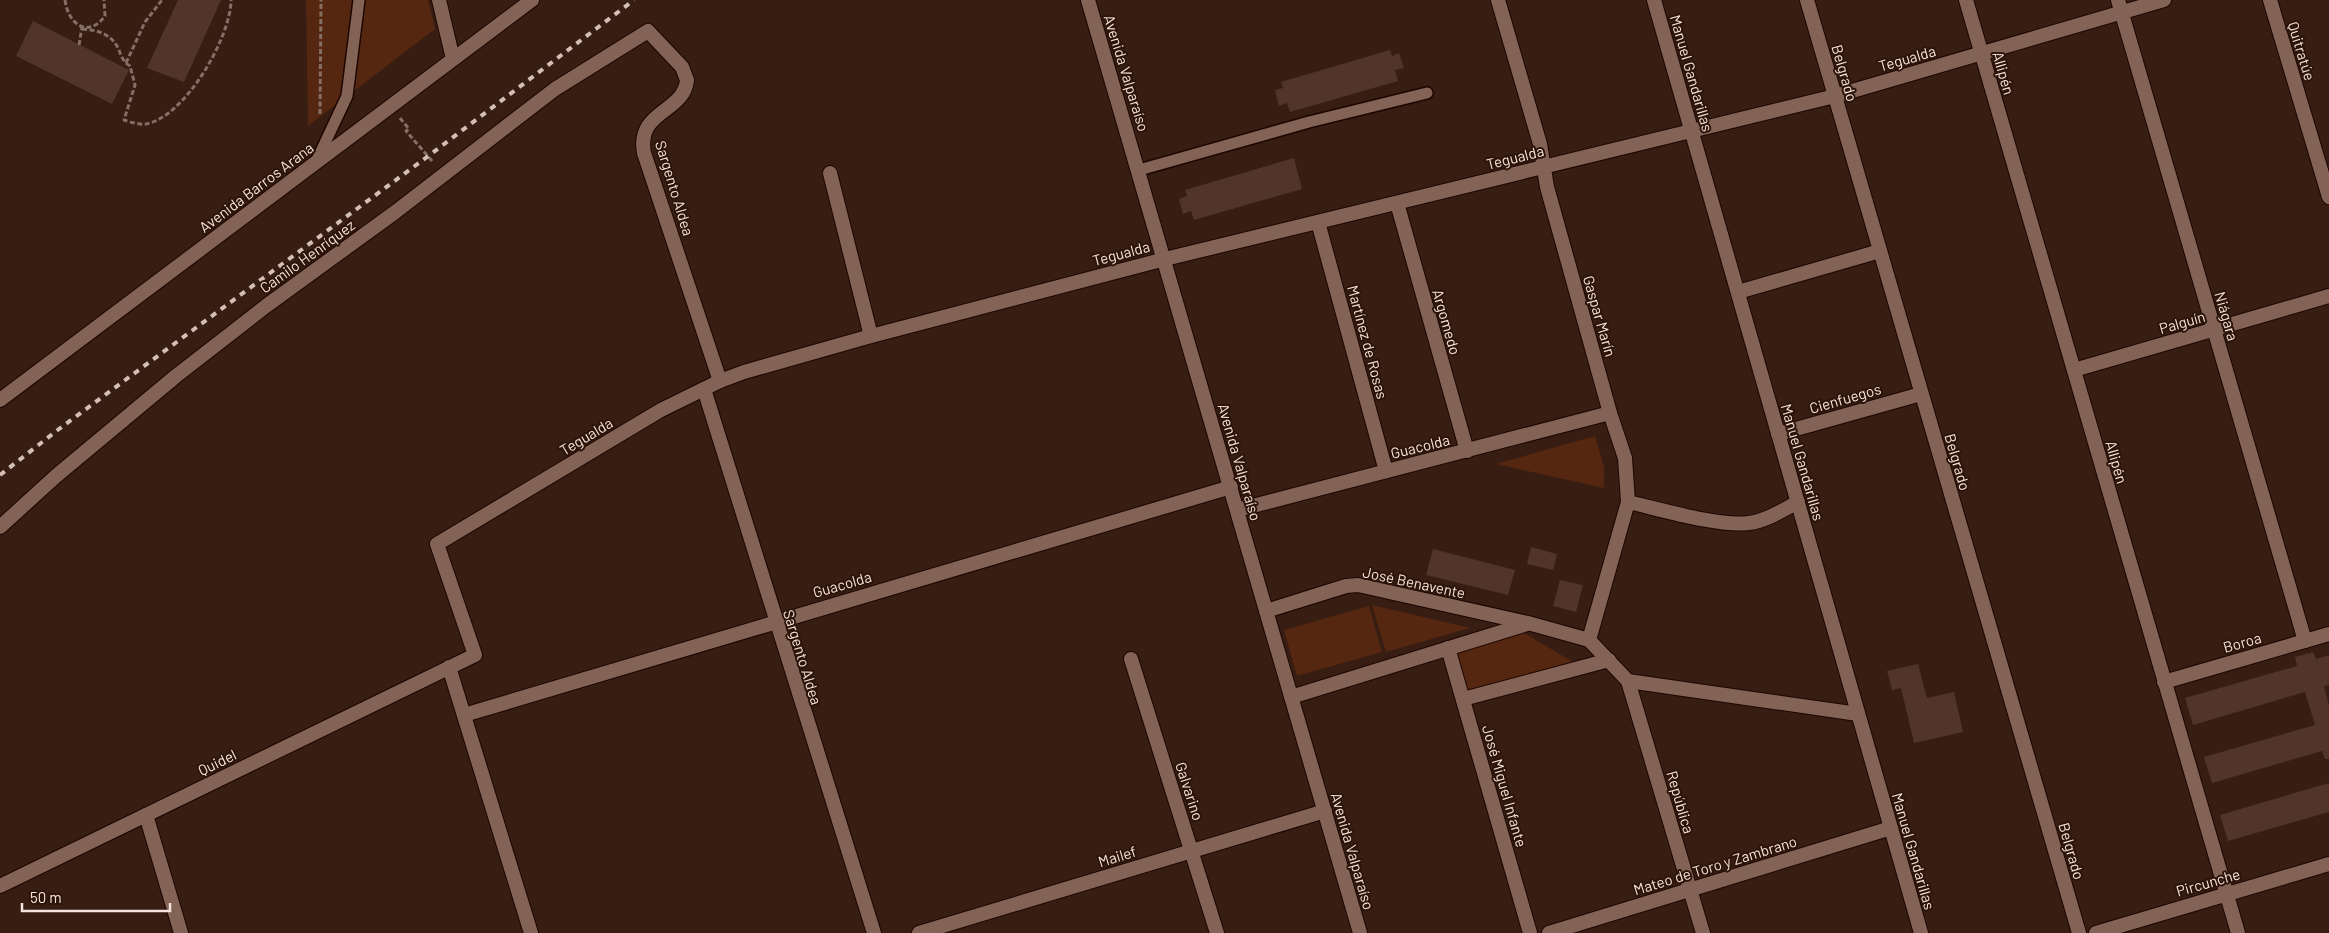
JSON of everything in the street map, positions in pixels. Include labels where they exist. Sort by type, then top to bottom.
[{"type":"street","points":[[439,0],[453,59]]},
{"type":"street","name":"Avenida Barros Arana","points":[[0,400],[532,0]]},
{"type":"street","name":"Avenida Valparaíso","points":[[1088,0],[1360,933]]},
{"type":"street","name":"Gaspar Marín","points":[[1498,0],[1540,144],[1547,187],[1610,413],[1625,458],[1628,502],[1589,640]]},
{"type":"street","name":"Manuel Gandarillas","points":[[1654,0],[1921,933]]},
{"type":"street","name":"Belgrado","points":[[1807,0],[2079,933]]},
{"type":"street","name":"Allipén","points":[[1966,0],[2238,933]]},
{"type":"street","name":"Tegualda","points":[[475,655],[437,544],[661,410],[720,381],[871,336],[1165,259],[1834,96],[1981,53],[2120,6],[2164,0]]},
{"type":"street","name":"Quitratúe","points":[[2270,0],[2329,197]]},
{"type":"street","name":"Niágara","points":[[2120,6],[2305,641]]},
{"type":"street","name":"Sargento Aldea","points":[[648,31],[682,67],[687,80],[682,96],[652,120],[647,127],[642,144],[720,381]]},
{"type":"street","name":"Camilo Henríquez","points":[[0,527],[56,476],[176,376],[266,306],[394,213],[555,89],[648,31]]},
{"type":"street","points":[[830,173],[871,336]]},
{"type":"street","name":"Argomedo","points":[[1397,202],[1466,450]]},
{"type":"street","name":"Martínez de Rosas","points":[[1318,222],[1386,471]]},
{"type":"street","points":[[1738,292],[1880,251]]},
{"type":"street","name":"Palguín","points":[[2074,370],[2329,296]]},
{"type":"street","name":"Sargento Aldea","points":[[704,389],[874,933]]},
{"type":"street","name":"Cienfuegos","points":[[1778,434],[1922,394]]},
{"type":"street","name":"Guacolda","points":[[1237,510],[1610,413]]},
{"type":"street","name":"Guacolda","points":[[464,715],[1231,487]]},
{"type":"street","points":[[1628,502],[1726,523],[1749,523],[1772,516],[1798,502]]},
{"type":"street","name":"José Benavente","points":[[1266,611],[1346,586],[1358,585],[1589,640]]},
{"type":"street","points":[[1291,697],[1528,624]]},
{"type":"street","name":"Boroa","points":[[2164,682],[2329,634]]},
{"type":"street","points":[[1589,640],[1628,680],[1858,714]]},
{"type":"street","name":"José Miguel Infante","points":[[1448,648],[1530,933]]},
{"type":"street","name":"Quidel","points":[[0,886],[475,655]]},
{"type":"street","name":"Galvarino","points":[[1131,659],[1217,933]]},
{"type":"street","points":[[1463,699],[1609,660]]},
{"type":"street","points":[[449,667],[531,933]]},
{"type":"street","name":"República","points":[[1628,680],[1702,933]]},
{"type":"street","name":"Mailef","points":[[919,933],[1325,811]]},
{"type":"street","points":[[146,815],[180,933]]},
{"type":"street","name":"Mateo de Toro y Zambrano","points":[[1549,933],[1891,828]]},
{"type":"street","name":"Pircunche","points":[[2096,933],[2329,864]]},
{"type":"lane","points":[[316,162],[347,96],[359,0]]},
{"type":"lane","points":[[1139,170],[1304,123],[1427,93]]},
{"type":"path","points":[[65,0],[71,18],[82,28],[109,36],[126,64],[130,66],[135,85],[124,120],[146,124],[169,114],[189,92],[216,53],[227,28],[231,0]]},
{"type":"path","points":[[82,28],[95,26],[102,20],[105,16],[104,0]]},
{"type":"path","points":[[126,64],[145,22],[162,0]]},
{"type":"path","points":[[320,123],[321,0]]},
{"type":"path","points":[[79,45],[82,28]]},
{"type":"path","points":[[391,106],[409,130],[406,131],[427,156]]},
{"type":"shaded area","points":[[306,0],[428,0],[435,29],[308,126]]},
{"type":"shaded area","points":[[1595,436],[1604,467],[1604,488],[1496,464]]},
{"type":"shaded area","points":[[1372,605],[1470,628],[1386,652]]},
{"type":"shaded area","points":[[1369,606],[1382,652],[1297,676],[1284,630]]},
{"type":"shaded area","points":[[1524,633],[1573,662],[1459,694],[1448,655]]},
{"type":"building","points":[[178,0],[221,0],[184,82],[147,68]]},
{"type":"building","points":[[33,21],[129,70],[112,104],[16,56]]},
{"type":"building","points":[[1390,50],[1392,56],[1399,53],[1404,68],[1395,70],[1398,81],[1290,112],[1287,103],[1279,106],[1275,90],[1283,88],[1281,82]]},
{"type":"building","points":[[1294,158],[1302,189],[1194,220],[1191,211],[1183,214],[1179,199],[1187,196],[1185,190]]},
{"type":"building","points":[[1531,547],[1557,554],[1553,570],[1527,564]]},
{"type":"building","points":[[1433,549],[1515,570],[1508,595],[1426,575]]},
{"type":"building","points":[[1560,580],[1583,585],[1576,612],[1553,606]]},
{"type":"building","points":[[2313,652],[2316,659],[2329,655],[2329,685],[2324,686],[2329,705],[2329,759],[2325,759],[2322,751],[2212,783],[2204,757],[2315,725],[2305,692],[2193,725],[2185,698],[2297,666],[2295,657]]},
{"type":"building","points":[[1918,664],[1927,698],[1954,692],[1963,732],[1914,743],[1901,688],[1892,690],[1887,671]]},
{"type":"building","points":[[2329,783],[2329,812],[2228,841],[2220,815]]},
{"type":"railway","points":[[0,475],[59,429],[427,157],[634,0]]}]
